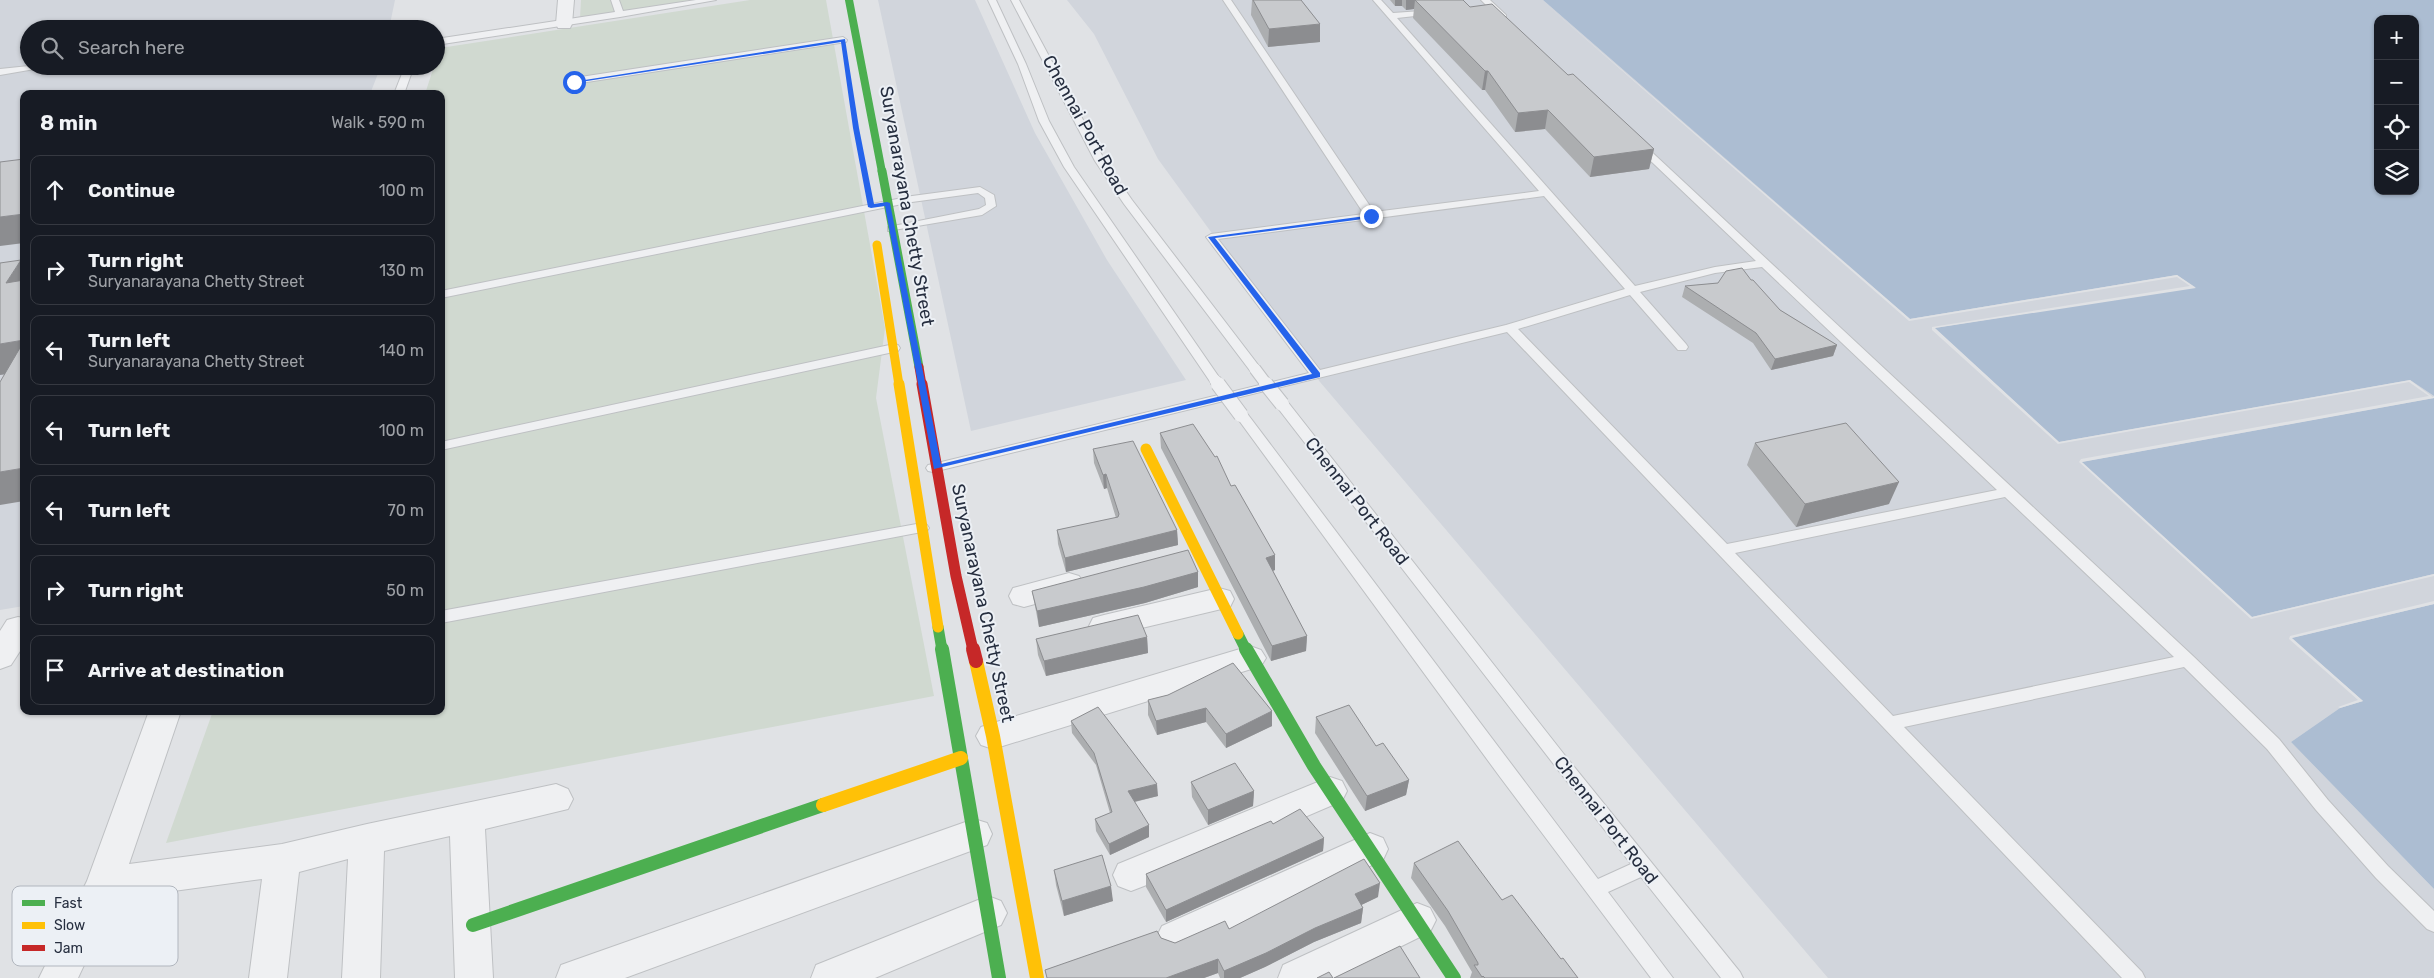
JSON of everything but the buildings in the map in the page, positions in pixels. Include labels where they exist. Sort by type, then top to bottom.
[{"type":"main road","name":"Suryanarayana Chetty Street","points":[[849,0],[866,80],[956,576],[992,736],[1037,978]]},
{"type":"main road","name":"Suryanarayana Chetty Street","points":[[875,235],[922,528],[999,978]]},
{"type":"main road","points":[[1146,449],[1219,600],[1250,658],[1330,791],[1454,978]]},
{"type":"main road","points":[[473,925],[962,758]]},
{"type":"street","points":[[564,24],[566,0]]},
{"type":"street","points":[[1168,559],[1196,552]]},
{"type":"street","points":[[1024,596],[1091,579]]},
{"type":"street","points":[[1076,633],[1219,600]]},
{"type":"street","points":[[0,657],[14,628]]},
{"type":"street","points":[[992,736],[1250,658]]},
{"type":"street","points":[[165,715],[104,884],[282,860],[367,839],[556,799]]},
{"type":"street","points":[[1131,875],[1330,791]]},
{"type":"street","points":[[467,818],[474,978]]},
{"type":"street","points":[[575,978],[974,834]]},
{"type":"street","points":[[362,978],[367,839]]},
{"type":"street","points":[[1175,938],[1370,849]]},
{"type":"street","points":[[268,978],[282,860]]},
{"type":"street","points":[[830,978],[988,913]]},
{"type":"street","points":[[1297,978],[1417,920]]},
{"type":"street","points":[[58,978],[64,966]]},
{"type":"lane","points":[[615,0],[620,15]]},
{"type":"lane","points":[[445,41],[712,0]]},
{"type":"lane","name":"Chennai Port Road","points":[[992,0],[1022,64],[1044,121],[1068,168],[1215,380],[1663,978]]},
{"type":"lane","name":"Chennai Port Road","points":[[1015,0],[1100,161],[1128,202],[1254,369],[1733,978]]},
{"type":"lane","points":[[1227,0],[1371,216]]},
{"type":"lane","points":[[1377,0],[1682,347]]},
{"type":"lane","points":[[1486,4],[1513,26]]},
{"type":"lane","points":[[1391,16],[1446,10]]},
{"type":"lane","points":[[574,82],[843,41]]},
{"type":"lane","points":[[0,72],[20,70]]},
{"type":"lane","points":[[400,90],[406,75]]},
{"type":"lane","points":[[1628,134],[2187,660],[2273,744],[2322,805],[2375,864],[2434,923]]},
{"type":"lane","points":[[445,294],[887,203],[970,190],[980,190],[990,198],[991,206],[982,212],[892,229]]},
{"type":"lane","points":[[1317,375],[1211,237],[1547,193]]},
{"type":"lane","points":[[913,473],[1510,328],[1684,276],[1765,264]]},
{"type":"lane","points":[[1510,328],[2135,978]]},
{"type":"lane","points":[[445,445],[894,348]]},
{"type":"lane","points":[[1724,550],[2008,492]]},
{"type":"lane","points":[[445,616],[922,528]]},
{"type":"lane","points":[[1890,723],[2187,660]]},
{"type":"lane","points":[[1595,889],[1644,867]]},
{"type":"shaded area","points":[[0,0],[395,0],[391,20],[20,20],[20,75],[377,75],[372,90],[20,90],[20,607],[0,610]]},
{"type":"shaded area","points":[[581,0],[692,0],[580,18]]},
{"type":"shaded area","points":[[750,0],[826,0],[885,328],[876,398],[934,696],[166,843],[212,715],[445,715],[445,90],[426,90],[431,75],[445,75],[445,47]]},
{"type":"shaded area","points":[[878,0],[975,0],[1035,133],[1107,260],[1186,380],[971,431]]},
{"type":"shaded area","points":[[1067,0],[1543,0],[1910,319],[2177,275],[2410,380],[2434,396],[2252,617],[2434,574],[2434,604],[2292,638],[2363,701],[2340,708],[2291,742],[2434,889],[2434,978],[1828,978],[1320,382],[1158,159],[1094,34]]},
{"type":"water","points":[[1543,0],[2434,0],[2434,396],[2410,380],[2059,442],[1934,328],[2195,287],[2177,275],[1910,319]]},
{"type":"water","points":[[2434,398],[2434,574],[2252,617],[2081,462]]},
{"type":"water","points":[[2434,604],[2434,889],[2291,742],[2340,708],[2363,701],[2291,638]]},
{"type":"pier","points":[[1541,0],[1910,319],[2177,275],[2196,288],[1935,328],[2059,442],[2410,380],[2434,398],[2082,462],[2252,617],[2434,574],[2434,576],[2251,619],[2079,462],[2081,459],[2429,396],[2409,382],[2058,444],[1932,330],[1932,327],[2190,286],[2177,277],[1909,321]]},
{"type":"pier","points":[[2434,601],[2434,604],[2292,638],[2363,701],[2340,708],[2338,707],[2358,700],[2289,639],[2290,636]]},
{"type":"traffic: fast","points":[[849,0],[919,367]]},
{"type":"traffic: fast","points":[[938,627],[999,978]]},
{"type":"traffic: fast","points":[[1238,634],[1287,723],[1454,978]]},
{"type":"traffic: fast","points":[[473,925],[823,805]]},
{"type":"traffic: slow","points":[[877,245],[938,627]]},
{"type":"traffic: slow","points":[[1146,449],[1238,634]]},
{"type":"traffic: slow","points":[[976,661],[993,736],[1037,978]]},
{"type":"traffic: slow","points":[[823,805],[961,758]]},
{"type":"traffic: jam","points":[[919,367],[956,576],[976,661]]},
{"type":"route","points":[[574,82],[843,40],[856,128],[871,207],[887,203],[924,391],[937,468],[1317,375],[1211,237],[1371,216]]}]
